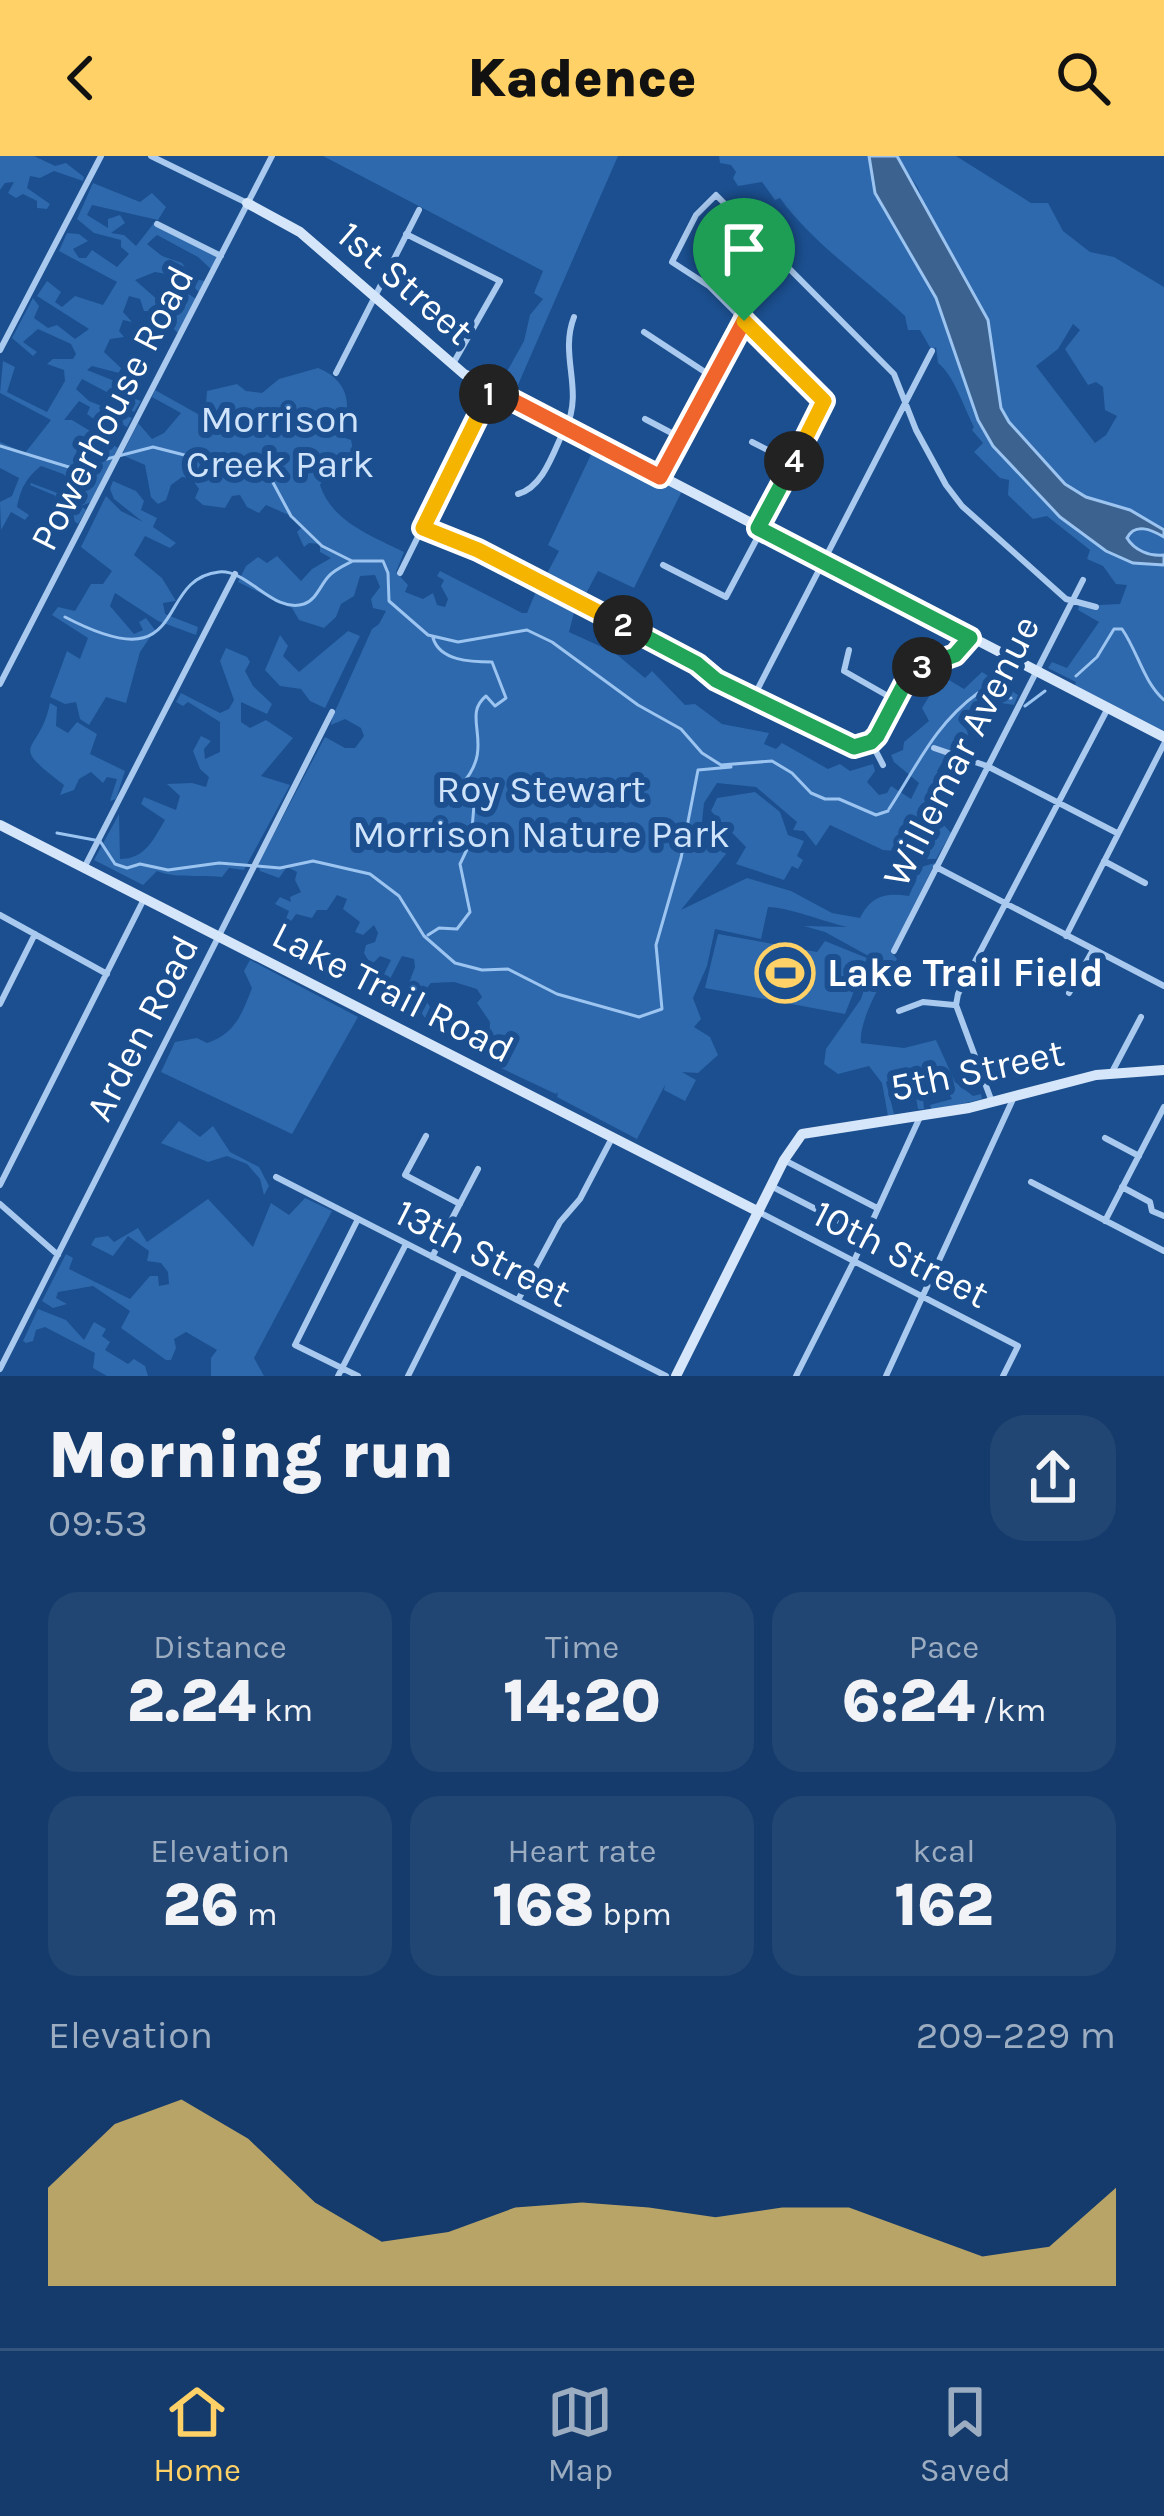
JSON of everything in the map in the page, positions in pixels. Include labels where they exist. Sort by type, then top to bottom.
[{"type":"street","points":[[0,350],[101,156]]},
{"type":"street","points":[[151,156],[248,203]]},
{"type":"street","name":"Powerhouse Road","points":[[0,685],[272,156]]},
{"type":"street","points":[[663,565],[726,597],[824,401],[697,276],[672,262],[696,215],[716,195],[894,374],[946,485],[962,506],[1073,600],[1096,607]]},
{"type":"street","name":"1st Street","points":[[248,203],[299,232],[452,364],[491,389],[1164,740]]},
{"type":"street","points":[[336,373],[418,210]]},
{"type":"street","points":[[157,224],[221,256]]},
{"type":"street","points":[[406,234],[500,281],[452,364]]},
{"type":"street","points":[[518,494],[530,491],[538,480],[574,410],[568,336],[574,317]]},
{"type":"street","points":[[660,477],[744,321]]},
{"type":"street","points":[[644,332],[712,376]]},
{"type":"street","points":[[753,698],[932,351]]},
{"type":"street","points":[[400,573],[491,389]]},
{"type":"street","points":[[645,419],[680,438]]},
{"type":"street","points":[[752,442],[793,463]]},
{"type":"street","points":[[423,528],[498,561],[854,747],[871,742],[907,679],[923,666],[955,655],[970,638]]},
{"type":"street","points":[[84,868],[235,574]]},
{"type":"street","name":"Willemar Avenue","points":[[894,951],[1083,580]]},
{"type":"street","points":[[849,650],[844,671],[896,700]]},
{"type":"street","points":[[992,1102],[956,1005],[1108,708]]},
{"type":"street","name":"Arden Road","points":[[0,1369],[332,712]]},
{"type":"street","points":[[1066,936],[1164,740]]},
{"type":"street","points":[[871,742],[883,765]]},
{"type":"street","points":[[934,748],[987,766],[1117,833]]},
{"type":"street","name":"Lake Trail Road","points":[[0,825],[759,1211]]},
{"type":"street","points":[[1103,861],[1144,883]]},
{"type":"street","points":[[936,867],[1164,986]]},
{"type":"street","points":[[0,1185],[144,898]]},
{"type":"street","points":[[0,915],[106,974]]},
{"type":"street","points":[[0,1004],[35,934]]},
{"type":"street","points":[[1070,993],[1093,950]]},
{"type":"street","points":[[899,1011],[923,1002],[956,1005]]},
{"type":"street","points":[[1112,1072],[1142,1017]]},
{"type":"street","name":"5th Street","points":[[784,1160],[802,1134],[920,1117],[1112,1072],[1164,1070]]},
{"type":"street","points":[[886,1376],[1013,1097]]},
{"type":"street","points":[[1105,1220],[1164,1107]]},
{"type":"street","points":[[796,1376],[920,1117]]},
{"type":"street","points":[[426,1136],[405,1175],[460,1204]]},
{"type":"street","points":[[518,1300],[613,1138]]},
{"type":"street","points":[[1105,1138],[1138,1156]]},
{"type":"street","points":[[676,1376],[784,1160],[878,1208]]},
{"type":"street","points":[[432,1257],[478,1168]]},
{"type":"street","name":"13th Street","points":[[276,1177],[666,1376]]},
{"type":"street","points":[[1031,1182],[1164,1252]]},
{"type":"street","points":[[770,1187],[866,1235]]},
{"type":"street","points":[[733,1198],[751,1200],[770,1187]]},
{"type":"street","points":[[1122,1187],[1164,1216]]},
{"type":"street","points":[[0,1204],[58,1255]]},
{"type":"street","name":"10th Street","points":[[759,1211],[1018,1346],[1003,1376]]},
{"type":"street","points":[[358,1219],[296,1345],[340,1372],[358,1376]]},
{"type":"street","points":[[340,1372],[406,1244]]},
{"type":"street","points":[[408,1376],[460,1272]]},
{"type":"green space","points":[[0,156],[34,156],[55,166],[66,163],[83,181],[54,171],[40,178],[30,176],[27,188],[50,204],[47,209],[37,208],[37,201],[8,193],[14,182],[0,190]]},
{"type":"green space","points":[[323,156],[618,156],[514,394],[500,384],[524,341],[530,315],[543,299],[534,293],[543,271]]},
{"type":"green space","points":[[719,156],[874,156],[948,324],[978,420],[1129,534],[1148,528],[1164,537],[1164,737],[1073,690],[1076,682],[1048,668],[1052,662],[1067,668],[1099,622],[1078,610],[1079,606],[1120,604],[1127,585],[1116,584],[1103,566],[1087,559],[1090,550],[1047,516],[1033,519],[1008,495],[1009,480],[1000,478],[974,452],[983,443],[972,430],[954,384],[938,363],[936,347],[932,351],[920,330],[908,330],[905,316],[824,246],[762,182],[738,186],[733,178],[736,172],[731,165],[720,163]]},
{"type":"green space","points":[[897,156],[956,156],[1031,203],[1048,203],[1063,231],[1090,252],[1114,257],[1164,287],[1164,530],[1077,491],[1016,432],[1000,404],[992,355],[980,353],[961,323],[955,289],[918,188]],"holes":[[[1073,324],[1080,330],[1065,349],[1088,385],[1096,382],[1103,387],[1105,410],[1117,416],[1095,443],[1036,366],[1058,349]]]},
{"type":"green space","points":[[93,183],[140,202],[152,193],[166,207],[158,220],[92,205],[87,215],[108,228],[108,219],[120,215],[125,223],[111,233],[124,235],[136,246],[154,223],[217,256],[212,270],[157,235],[147,244],[182,263],[193,279],[205,281],[199,292],[183,277],[155,272],[135,280],[159,301],[168,296],[179,302],[187,293],[196,299],[178,333],[154,311],[144,311],[140,299],[129,296],[123,312],[132,322],[123,320],[119,331],[124,337],[110,339],[104,352],[121,368],[119,373],[92,366],[87,370],[117,382],[125,395],[141,401],[134,412],[82,379],[76,389],[89,401],[132,418],[127,427],[102,414],[95,420],[87,414],[90,407],[79,401],[64,420],[72,420],[118,448],[91,502],[81,506],[86,510],[78,524],[73,520],[75,505],[65,504],[58,511],[52,507],[56,496],[30,485],[68,497],[78,486],[41,466],[22,489],[17,507],[29,515],[25,520],[11,512],[1,530],[0,502],[12,496],[19,478],[0,468],[0,442],[25,453],[51,420],[0,393],[3,361],[15,367],[7,392],[47,412],[65,381],[64,370],[47,364],[53,359],[73,359],[76,354],[71,344],[38,329],[23,342],[37,352],[33,356],[12,338],[33,298],[39,306],[34,318],[48,328],[57,325],[75,339],[89,329],[37,296],[47,281],[61,292],[55,302],[62,307],[75,296],[103,305],[117,282],[59,251],[67,233],[88,241],[73,249],[79,258],[86,258],[92,250],[117,267],[129,254],[121,240],[94,233],[77,219]]},
{"type":"green space","points":[[318,368],[344,392],[347,408],[342,427],[353,450],[344,462],[346,475],[326,474],[320,485],[343,518],[404,552],[396,572],[408,585],[405,592],[423,599],[433,593],[437,605],[445,607],[448,599],[441,586],[444,580],[437,576],[440,571],[527,613],[537,589],[575,609],[569,632],[615,653],[645,678],[652,671],[685,705],[695,704],[722,724],[769,733],[764,744],[776,749],[782,743],[828,769],[840,764],[850,771],[873,764],[875,771],[867,782],[879,795],[891,786],[911,799],[919,783],[891,755],[903,750],[904,742],[929,721],[922,708],[949,680],[964,689],[982,672],[1018,695],[1014,705],[983,700],[987,707],[981,711],[976,706],[964,743],[951,748],[937,771],[942,780],[920,812],[951,833],[936,859],[913,859],[906,852],[883,850],[830,825],[816,846],[804,831],[793,830],[797,822],[756,787],[717,783],[704,803],[702,822],[715,832],[726,854],[681,910],[747,878],[791,891],[832,913],[860,918],[880,897],[909,896],[917,877],[914,869],[935,863],[891,952],[897,959],[868,1011],[861,1043],[904,1048],[936,1040],[955,1082],[973,1096],[981,1094],[982,1099],[932,1111],[930,1105],[952,1099],[934,1068],[920,1068],[924,1109],[918,1109],[906,1069],[886,1082],[894,1114],[888,1116],[882,1083],[869,1066],[838,1074],[824,1064],[826,1049],[861,999],[874,959],[804,926],[847,927],[786,909],[768,907],[761,939],[715,929],[707,966],[693,998],[701,1019],[694,1027],[710,1037],[718,1055],[698,1073],[682,1072],[696,1080],[685,1101],[664,1090],[665,1085],[637,1139],[557,1097],[558,1092],[488,1062],[490,1022],[477,1003],[482,997],[477,989],[454,982],[431,983],[422,994],[430,1007],[425,1018],[406,991],[414,959],[402,956],[375,1000],[391,960],[380,956],[371,965],[364,953],[378,933],[374,925],[363,935],[355,932],[360,922],[343,909],[347,899],[337,895],[327,910],[317,910],[312,918],[296,914],[283,926],[289,911],[275,904],[280,897],[291,902],[290,897],[301,892],[297,872],[287,867],[279,878],[260,871],[258,864],[325,737],[355,748],[364,736],[361,728],[345,719],[331,725],[372,629],[386,611],[373,608],[371,599],[380,587],[375,575],[360,576],[354,596],[341,604],[324,628],[299,620],[292,608],[238,582],[246,566],[258,557],[267,563],[277,556],[301,581],[331,558],[320,552],[320,544],[304,547],[297,532],[302,527],[291,516],[266,505],[259,513],[247,507],[240,495],[232,496],[225,508],[203,505],[195,498],[199,489],[192,479],[182,477],[158,504],[151,497],[145,465],[122,455],[138,423],[152,439],[181,413],[152,397],[155,390],[205,418],[207,391],[237,384],[262,393],[279,379]]},
{"type":"green space","points":[[596,444],[683,489],[634,588],[598,571],[582,601],[543,581],[559,551],[548,545]]},
{"type":"green space","points":[[113,481],[136,491],[144,501],[141,510],[157,518],[153,527],[176,543],[170,548],[145,536],[134,555],[162,578],[176,601],[163,603],[165,614],[198,627],[196,635],[158,621],[115,593],[110,606],[134,634],[143,630],[139,622],[146,618],[155,630],[140,652],[126,703],[106,697],[89,725],[80,719],[76,702],[65,704],[50,697],[67,651],[80,659],[88,638],[52,615],[58,607],[75,611],[91,584],[103,584],[112,571],[81,547],[106,496],[121,511],[143,522],[114,499]]},
{"type":"green space","points":[[348,631],[360,636],[325,708],[310,701],[301,689],[280,686],[265,670],[280,635],[288,646],[283,656],[299,672]]},
{"type":"green space","points":[[226,648],[247,657],[250,662],[245,671],[272,704],[267,714],[241,702],[241,722],[250,728],[266,720],[293,738],[261,776],[290,785],[244,870],[229,868],[222,877],[157,871],[143,885],[94,860],[119,814],[120,859],[136,856],[152,841],[165,820],[141,804],[144,797],[176,810],[180,796],[167,784],[206,787],[209,777],[193,751],[201,736],[211,741],[204,749],[205,759],[220,752],[220,722],[188,702],[183,706],[176,702],[181,693],[220,713],[229,709],[234,700],[220,661]]},
{"type":"green space","points":[[50,703],[57,707],[56,726],[68,733],[77,722],[97,734],[90,754],[125,771],[116,799],[110,801],[117,779],[107,777],[103,783],[91,772],[79,779],[74,790],[60,795],[64,785],[35,761],[31,747]]},
{"type":"green space","points":[[755,792],[780,812],[788,835],[804,841],[797,856],[803,860],[798,869],[792,866],[784,880],[736,864],[746,847],[711,811],[717,798]]},
{"type":"green space","name":"Lake Trail Field","points":[[718,934],[817,952],[825,941],[867,958],[845,1014],[705,988]]},
{"type":"green space","points":[[250,960],[358,1017],[292,1134],[161,1072],[175,1042],[197,1038],[207,1043],[236,1022],[252,988],[244,971]]},
{"type":"green space","points":[[179,1121],[200,1137],[213,1126],[230,1152],[259,1167],[269,1186],[264,1195],[260,1179],[247,1164],[227,1156],[208,1162],[161,1143]]},
{"type":"green space","points":[[305,1198],[332,1211],[254,1358],[264,1376],[211,1376],[211,1358],[217,1350],[186,1332],[174,1339],[176,1348],[171,1360],[166,1360],[121,1328],[130,1311],[93,1286],[58,1292],[56,1298],[67,1304],[53,1308],[42,1301],[66,1254],[73,1258],[69,1269],[130,1299],[150,1276],[158,1276],[159,1286],[169,1284],[161,1263],[147,1261],[149,1251],[128,1236],[113,1256],[91,1245],[95,1238],[108,1236],[114,1242],[138,1228],[147,1242],[208,1199],[253,1247],[271,1203],[289,1215]]},
{"type":"green space","points":[[38,1309],[66,1320],[84,1340],[94,1322],[106,1329],[102,1336],[110,1342],[105,1350],[128,1364],[134,1359],[145,1366],[148,1376],[107,1376],[93,1368],[95,1353],[45,1327],[26,1343]]},
{"type":"shaded area","points":[[869,156],[897,156],[988,320],[1001,408],[1009,422],[1065,484],[1086,497],[1130,510],[1164,530],[1164,537],[1139,529],[1127,538],[1143,552],[1164,555],[1164,565],[1133,563],[1106,551],[1060,517],[993,446],[978,420],[936,298],[875,193]]},
{"type":"waterway","points":[[0,446],[72,468],[153,447],[204,460],[252,462],[270,477],[291,516],[322,546],[352,561],[383,561],[389,601],[428,635],[458,642],[527,630],[681,729],[702,753],[721,765],[772,761],[811,793],[876,815],[888,811]]},
{"type":"waterway","points":[[65,617],[106,635],[134,639],[152,634],[165,622],[198,579],[230,573],[282,603],[304,604],[330,575],[351,562]]},
{"type":"waterway","points":[[1076,676],[1097,657],[1114,629],[1122,629],[1164,700]]},
{"type":"waterway","points":[[428,935],[439,928],[457,929],[470,912],[460,864],[471,841],[474,805],[462,784],[477,757],[479,704],[486,696],[495,706],[506,698],[492,662],[449,656],[433,638]]},
{"type":"waterway","points":[[1025,706],[1045,691]]},
{"type":"waterway","points":[[889,809],[928,746],[963,705],[978,693],[1011,698]]},
{"type":"waterway","points":[[57,833],[100,841],[115,864],[127,868],[140,864],[168,870],[219,863],[280,868],[313,861],[370,874],[399,896],[424,936],[455,963],[482,970],[508,969],[557,994],[639,1017],[662,1009],[656,945],[681,858],[698,770],[731,767]]},
{"type":"place","name":"Lake Trail Field","points":[[785,973]]},
{"type":"route","points":[[744,321],[824,401],[758,528],[970,638],[955,655],[923,666],[907,679],[877,736],[864,746],[844,744],[478,550],[423,528],[491,389],[660,477],[744,321]]},
{"type":"park label","name":"Morrison Creek Park","points":[[280,442]]},
{"type":"park label","name":"Roy Stewart Morrison Nature Park","points":[[541,812]]}]
